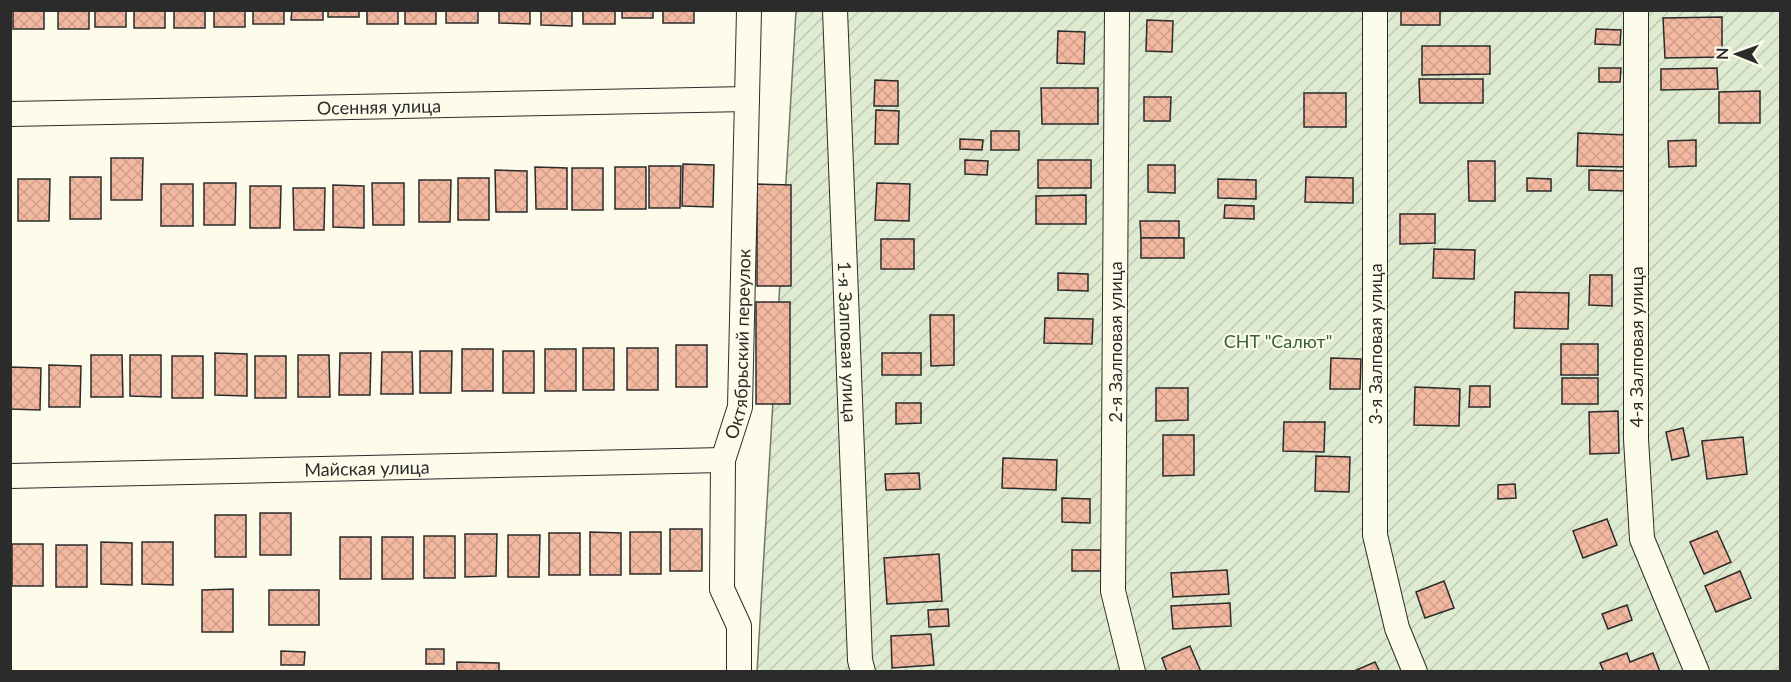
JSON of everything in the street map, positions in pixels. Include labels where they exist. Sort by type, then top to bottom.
[{"type":"street","name":"Октябрьский переулок","points":[[739,672],[739,626],[723,589],[723,460],[740,407],[749,10]]},
{"type":"street","name":"1-я Залповая улица","points":[[835,10],[860,660],[863,672]]},
{"type":"street","name":"2-я Залповая улица","points":[[1118,10],[1113,591],[1133,672]]},
{"type":"street","name":"3-я Залповая улица","points":[[1375,10],[1375,535],[1397,628],[1414,672]]},
{"type":"street","name":"4-я Залповая улица","points":[[1636,10],[1636,439],[1642,538],[1697,672]]},
{"type":"street","name":"Осенняя улица","points":[[10,114],[747,99]]},
{"type":"street","name":"Майская улица","points":[[10,476],[723,460]]},
{"type":"green space","name":"СНТ \"Салют\"","points":[[796,11],[1780,11],[1780,671],[757,672]]},
{"type":"building","points":[[13,10],[44,10],[44,29],[13,29]]},
{"type":"building","points":[[58,10],[89,10],[89,29],[58,29]]},
{"type":"building","points":[[95,10],[126,10],[126,27],[95,27]]},
{"type":"building","points":[[134,10],[165,10],[165,28],[134,28]]},
{"type":"building","points":[[174,10],[205,10],[205,28],[174,28]]},
{"type":"building","points":[[214,10],[245,10],[245,27],[214,27]]},
{"type":"building","points":[[253,10],[284,10],[284,24],[253,24]]},
{"type":"building","points":[[292,10],[323,10],[323,20],[291,20]]},
{"type":"building","points":[[328,10],[359,10],[359,17],[328,17]]},
{"type":"building","points":[[367,10],[398,10],[398,24],[367,24]]},
{"type":"building","points":[[405,10],[436,10],[436,24],[405,24]]},
{"type":"building","points":[[446,10],[478,10],[478,23],[446,23]]},
{"type":"building","points":[[499,10],[530,10],[530,24],[499,23]]},
{"type":"building","points":[[541,10],[572,10],[572,26],[541,25]]},
{"type":"building","points":[[583,10],[615,10],[615,24],[583,24]]},
{"type":"building","points":[[622,10],[653,10],[653,18],[622,18]]},
{"type":"building","points":[[663,10],[694,10],[694,23],[663,23]]},
{"type":"building","points":[[1401,10],[1440,10],[1440,25],[1401,25]]},
{"type":"building","points":[[1722,17],[1722,57],[1665,58],[1663,18]]},
{"type":"building","points":[[1147,20],[1173,21],[1172,52],[1146,51]]},
{"type":"building","points":[[1596,29],[1621,30],[1620,45],[1595,44]]},
{"type":"building","points":[[1058,31],[1085,32],[1084,64],[1057,63]]},
{"type":"building","points":[[1422,46],[1490,46],[1490,74],[1422,75]]},
{"type":"building","points":[[1599,68],[1621,68],[1620,82],[1599,82]]},
{"type":"building","points":[[1717,68],[1718,89],[1661,90],[1661,69]]},
{"type":"building","points":[[1419,79],[1483,79],[1483,103],[1420,103]]},
{"type":"building","points":[[875,80],[898,81],[898,106],[874,106]]},
{"type":"building","points":[[1041,88],[1098,88],[1098,124],[1042,124]]},
{"type":"building","points":[[1760,91],[1760,123],[1719,123],[1719,92]]},
{"type":"building","points":[[1304,93],[1346,93],[1346,127],[1304,127]]},
{"type":"building","points":[[1144,97],[1171,97],[1170,121],[1144,121]]},
{"type":"building","points":[[876,110],[899,111],[898,144],[875,144]]},
{"type":"building","points":[[991,131],[1019,131],[1019,150],[991,150]]},
{"type":"building","points":[[1578,133],[1628,135],[1627,167],[1577,166]]},
{"type":"building","points":[[960,139],[983,140],[982,150],[960,149]]},
{"type":"building","points":[[1696,140],[1696,166],[1669,167],[1668,141]]},
{"type":"building","points":[[111,158],[143,158],[142,200],[111,200]]},
{"type":"building","points":[[965,160],[988,161],[987,175],[965,174]]},
{"type":"building","points":[[1038,160],[1091,160],[1091,188],[1038,188]]},
{"type":"building","points":[[1468,161],[1495,161],[1495,201],[1469,201]]},
{"type":"building","points":[[683,164],[714,165],[713,207],[682,206]]},
{"type":"building","points":[[1148,165],[1175,165],[1175,193],[1148,192]]},
{"type":"building","points":[[649,166],[681,166],[680,208],[649,208]]},
{"type":"building","points":[[535,167],[567,168],[567,209],[536,209]]},
{"type":"building","points":[[615,167],[646,167],[646,209],[615,209]]},
{"type":"building","points":[[572,168],[603,168],[603,210],[572,210]]},
{"type":"building","points":[[495,170],[527,171],[527,212],[496,212]]},
{"type":"building","points":[[1589,170],[1628,171],[1628,191],[1589,190]]},
{"type":"building","points":[[70,177],[101,177],[101,219],[70,219]]},
{"type":"building","points":[[1306,177],[1353,178],[1353,203],[1305,202]]},
{"type":"building","points":[[458,178],[489,178],[489,220],[458,220]]},
{"type":"building","points":[[1527,178],[1551,179],[1551,191],[1527,191]]},
{"type":"building","points":[[18,179],[50,179],[49,221],[18,221]]},
{"type":"building","points":[[1218,179],[1256,180],[1256,199],[1218,198]]},
{"type":"building","points":[[419,180],[451,180],[450,222],[419,222]]},
{"type":"building","points":[[204,183],[236,183],[235,225],[204,225]]},
{"type":"building","points":[[372,183],[404,183],[404,225],[373,225]]},
{"type":"building","points":[[877,183],[910,184],[909,221],[875,220]]},
{"type":"building","points":[[161,184],[193,184],[193,226],[161,226]]},
{"type":"building","points":[[757,184],[791,185],[791,286],[757,286]]},
{"type":"building","points":[[333,185],[364,186],[364,228],[333,227]]},
{"type":"building","points":[[250,186],[281,186],[280,228],[250,228]]},
{"type":"building","points":[[293,188],[325,188],[324,230],[294,230]]},
{"type":"building","points":[[1086,195],[1086,224],[1036,224],[1036,196]]},
{"type":"building","points":[[1225,205],[1254,206],[1254,219],[1224,218]]},
{"type":"building","points":[[1400,214],[1435,214],[1435,243],[1400,244]]},
{"type":"building","points":[[1140,221],[1179,221],[1179,238],[1141,238]]},
{"type":"building","points":[[1141,238],[1184,238],[1184,258],[1141,258]]},
{"type":"building","points":[[881,239],[914,239],[914,269],[881,269]]},
{"type":"building","points":[[1434,249],[1475,250],[1474,279],[1433,278]]},
{"type":"building","points":[[1058,273],[1088,274],[1088,291],[1058,290]]},
{"type":"building","points":[[1590,275],[1612,275],[1612,306],[1589,305]]},
{"type":"building","points":[[1515,292],[1569,293],[1568,329],[1514,328]]},
{"type":"building","points":[[756,302],[790,302],[790,404],[756,404]]},
{"type":"building","points":[[930,315],[954,315],[954,365],[931,366]]},
{"type":"building","points":[[1045,318],[1093,319],[1092,344],[1044,343]]},
{"type":"building","points":[[1561,344],[1598,344],[1598,375],[1561,375]]},
{"type":"building","points":[[676,345],[707,345],[707,387],[676,387]]},
{"type":"building","points":[[583,348],[614,348],[614,390],[583,390]]},
{"type":"building","points":[[627,348],[658,348],[658,390],[627,390]]},
{"type":"building","points":[[462,349],[493,349],[493,391],[462,391]]},
{"type":"building","points":[[545,349],[576,349],[576,391],[545,391]]},
{"type":"building","points":[[420,351],[452,351],[451,393],[420,393]]},
{"type":"building","points":[[503,351],[534,351],[534,393],[503,393]]},
{"type":"building","points":[[382,352],[412,352],[413,394],[381,394]]},
{"type":"building","points":[[215,353],[247,354],[247,396],[215,395]]},
{"type":"building","points":[[340,353],[371,353],[370,395],[339,395]]},
{"type":"building","points":[[882,353],[921,353],[921,375],[882,375]]},
{"type":"building","points":[[91,355],[122,355],[123,397],[91,397]]},
{"type":"building","points":[[130,355],[161,355],[161,397],[130,396]]},
{"type":"building","points":[[298,355],[329,355],[330,397],[298,397]]},
{"type":"building","points":[[172,356],[203,356],[203,398],[172,398]]},
{"type":"building","points":[[255,356],[286,356],[286,398],[255,398]]},
{"type":"building","points":[[1331,358],[1361,359],[1360,389],[1330,389]]},
{"type":"building","points":[[49,365],[81,366],[80,407],[49,407]]},
{"type":"building","points":[[10,367],[41,368],[40,410],[10,409]]},
{"type":"building","points":[[1562,378],[1598,378],[1598,404],[1562,404]]},
{"type":"building","points":[[1470,386],[1490,386],[1490,407],[1469,407]]},
{"type":"building","points":[[1415,387],[1460,389],[1459,426],[1414,425]]},
{"type":"building","points":[[1156,388],[1188,388],[1188,420],[1156,421]]},
{"type":"building","points":[[896,403],[921,403],[921,423],[896,424]]},
{"type":"building","points":[[1618,411],[1619,453],[1590,454],[1589,412]]},
{"type":"building","points":[[1284,422],[1325,422],[1324,452],[1283,451]]},
{"type":"building","points":[[1683,428],[1689,456],[1672,460],[1666,432]]},
{"type":"building","points":[[1163,435],[1194,435],[1194,475],[1163,476]]},
{"type":"building","points":[[1743,437],[1747,474],[1707,479],[1702,441]]},
{"type":"building","points":[[1316,456],[1350,457],[1349,492],[1315,491]]},
{"type":"building","points":[[1003,458],[1057,460],[1056,490],[1002,488]]},
{"type":"building","points":[[919,473],[920,489],[886,490],[885,474]]},
{"type":"building","points":[[1515,484],[1516,498],[1498,499],[1498,485]]},
{"type":"building","points":[[1062,498],[1090,499],[1090,523],[1062,522]]},
{"type":"building","points":[[260,513],[291,513],[291,555],[260,555]]},
{"type":"building","points":[[215,515],[246,515],[246,557],[215,557]]},
{"type":"building","points":[[1607,519],[1617,545],[1583,558],[1573,531]]},
{"type":"building","points":[[670,529],[702,529],[702,571],[670,571]]},
{"type":"building","points":[[1717,531],[1731,562],[1704,574],[1690,542]]},
{"type":"building","points":[[590,532],[621,533],[621,575],[590,575]]},
{"type":"building","points":[[630,532],[661,532],[661,574],[630,574]]},
{"type":"building","points":[[549,533],[580,533],[580,575],[549,575]]},
{"type":"building","points":[[465,534],[497,534],[496,576],[465,577]]},
{"type":"building","points":[[508,535],[540,535],[539,577],[508,577]]},
{"type":"building","points":[[424,536],[455,536],[455,578],[424,578]]},
{"type":"building","points":[[340,537],[371,537],[371,579],[340,579]]},
{"type":"building","points":[[382,537],[413,537],[413,579],[382,579]]},
{"type":"building","points":[[101,542],[132,543],[132,585],[101,584]]},
{"type":"building","points":[[142,542],[173,542],[173,585],[142,584]]},
{"type":"building","points":[[12,544],[43,544],[43,586],[12,586]]},
{"type":"building","points":[[56,545],[87,545],[87,587],[56,587]]},
{"type":"building","points":[[1072,550],[1101,550],[1101,571],[1072,571]]},
{"type":"building","points":[[939,554],[942,601],[887,604],[884,558]]},
{"type":"building","points":[[1227,570],[1229,594],[1173,597],[1171,573]]},
{"type":"building","points":[[1740,571],[1751,598],[1716,612],[1705,586]]},
{"type":"building","points":[[1444,581],[1454,608],[1425,618],[1416,592]]},
{"type":"building","points":[[233,589],[233,632],[202,632],[202,590]]},
{"type":"building","points":[[269,590],[319,590],[319,625],[269,625]]},
{"type":"building","points":[[1230,603],[1231,626],[1173,629],[1171,606]]},
{"type":"building","points":[[1627,605],[1632,620],[1608,629],[1602,614]]},
{"type":"building","points":[[948,609],[949,626],[929,627],[928,610]]},
{"type":"building","points":[[931,634],[934,665],[892,668],[891,636]]},
{"type":"building","points":[[1190,646],[1201,672],[1167,672],[1162,658]]},
{"type":"building","points":[[426,649],[444,649],[444,664],[426,664]]},
{"type":"building","points":[[281,651],[305,652],[304,665],[281,665]]},
{"type":"building","points":[[1627,653],[1630,662],[1653,653],[1660,672],[1604,672],[1600,663]]},
{"type":"building","points":[[457,662],[499,663],[499,672],[457,672]]},
{"type":"building","points":[[1375,662],[1380,672],[1352,672]]}]
